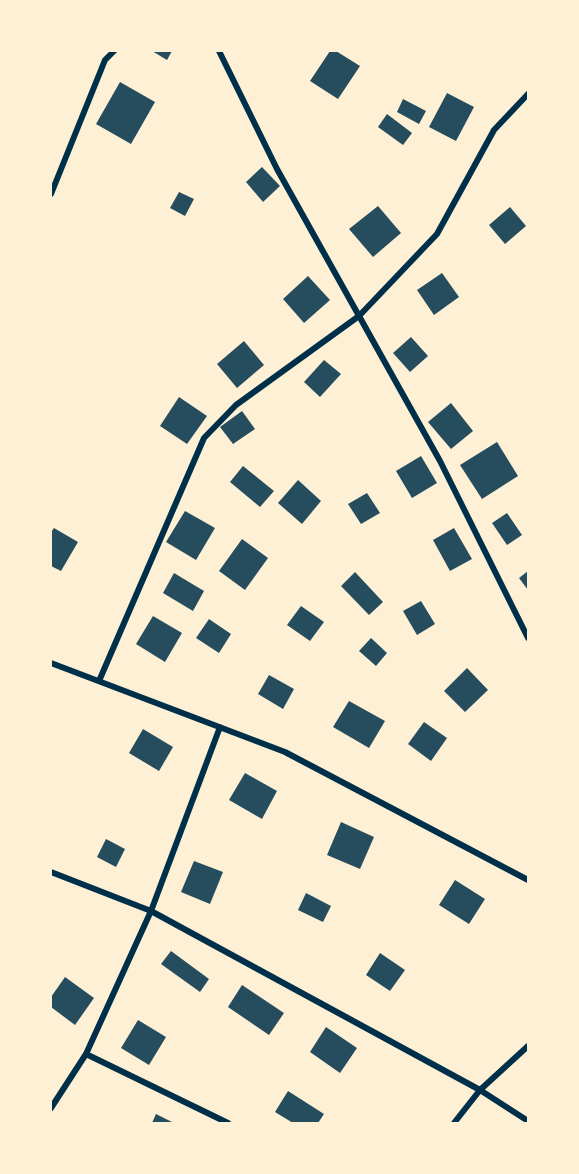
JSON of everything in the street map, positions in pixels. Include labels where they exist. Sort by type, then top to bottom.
[{"type":"street","points":[[51,194],[105,60],[114,51]]},
{"type":"street","points":[[219,51],[277,169],[440,461],[528,638]]},
{"type":"street","points":[[99,681],[204,438],[236,405],[359,316],[437,234],[494,130],[528,94]]},
{"type":"street","points":[[51,663],[285,752],[528,879]]},
{"type":"street","points":[[51,1108],[86,1054],[152,911],[220,728]]},
{"type":"street","points":[[51,872],[152,911],[480,1090],[528,1121]]},
{"type":"street","points":[[454,1123],[480,1090],[528,1046]]},
{"type":"street","points":[[86,1054],[228,1123]]},
{"type":"building","points":[[152,51],[172,51],[167,60]]},
{"type":"building","points":[[330,51],[336,51],[360,66],[338,99],[310,81]]},
{"type":"building","points":[[120,82],[155,102],[131,144],[96,124]]},
{"type":"building","points":[[447,93],[474,107],[456,141],[429,127]]},
{"type":"building","points":[[403,99],[426,111],[419,124],[397,112]]},
{"type":"building","points":[[387,114],[412,133],[403,145],[378,127]]},
{"type":"building","points":[[262,167],[280,186],[263,202],[246,182]]},
{"type":"building","points":[[179,192],[194,199],[185,216],[170,208]]},
{"type":"building","points":[[378,206],[401,233],[373,257],[349,229]]},
{"type":"building","points":[[510,207],[526,226],[505,244],[489,225]]},
{"type":"building","points":[[442,273],[459,297],[434,315],[417,290]]},
{"type":"building","points":[[308,276],[330,300],[304,323],[283,299]]},
{"type":"building","points":[[411,337],[428,356],[410,372],[393,353]]},
{"type":"building","points":[[244,341],[264,365],[237,388],[217,364]]},
{"type":"building","points":[[324,360],[341,374],[320,397],[304,382]]},
{"type":"building","points":[[179,397],[207,416],[187,444],[160,426]]},
{"type":"building","points":[[451,403],[473,431],[451,449],[428,422]]},
{"type":"building","points":[[242,411],[255,429],[233,444],[220,427]]},
{"type":"building","points":[[497,442],[518,476],[482,499],[460,465]]},
{"type":"building","points":[[421,456],[437,483],[412,498],[396,471]]},
{"type":"building","points":[[243,466],[274,491],[260,507],[230,482]]},
{"type":"building","points":[[298,480],[321,501],[302,524],[278,503]]},
{"type":"building","points":[[367,493],[380,513],[361,524],[348,504]]},
{"type":"building","points":[[185,511],[215,528],[196,560],[166,542]]},
{"type":"building","points":[[507,513],[522,535],[507,545],[492,523]]},
{"type":"building","points":[[54,528],[78,542],[61,571],[51,566],[51,532]]},
{"type":"building","points":[[454,528],[472,559],[450,571],[433,540]]},
{"type":"building","points":[[242,539],[268,558],[245,590],[219,571]]},
{"type":"building","points":[[528,571],[528,590],[519,578]]},
{"type":"building","points":[[355,572],[383,602],[369,615],[341,586]]},
{"type":"building","points":[[174,573],[204,591],[193,611],[163,593]]},
{"type":"building","points":[[421,601],[435,624],[417,635],[403,611]]},
{"type":"building","points":[[301,606],[324,622],[310,641],[287,625]]},
{"type":"building","points":[[153,616],[182,633],[165,662],[136,644]]},
{"type":"building","points":[[209,619],[231,634],[219,653],[196,638]]},
{"type":"building","points":[[371,638],[387,653],[376,666],[359,651]]},
{"type":"building","points":[[467,668],[488,690],[465,712],[444,691]]},
{"type":"building","points":[[269,675],[294,689],[283,709],[258,694]]},
{"type":"building","points":[[349,701],[385,721],[369,748],[333,727]]},
{"type":"building","points":[[424,722],[447,738],[431,761],[408,744]]},
{"type":"building","points":[[143,729],[173,747],[159,771],[129,753]]},
{"type":"building","points":[[245,773],[277,791],[262,819],[229,800]]},
{"type":"building","points":[[341,822],[374,837],[360,869],[327,855]]},
{"type":"building","points":[[106,839],[125,849],[116,867],[97,857]]},
{"type":"building","points":[[194,861],[223,872],[210,904],[181,892]]},
{"type":"building","points":[[455,880],[485,899],[469,924],[439,905]]},
{"type":"building","points":[[306,893],[331,906],[323,922],[298,910]]},
{"type":"building","points":[[171,951],[209,979],[200,992],[161,964]]},
{"type":"building","points":[[380,953],[405,970],[390,991],[366,975]]},
{"type":"building","points":[[65,977],[94,998],[75,1025],[51,1007],[51,997]]},
{"type":"building","points":[[242,985],[284,1013],[269,1035],[228,1007]]},
{"type":"building","points":[[138,1020],[166,1037],[149,1065],[121,1048]]},
{"type":"building","points":[[326,1027],[357,1048],[340,1073],[310,1052]]},
{"type":"building","points":[[288,1091],[324,1114],[318,1123],[293,1123],[275,1112]]},
{"type":"building","points":[[156,1114],[174,1123],[152,1123]]}]
